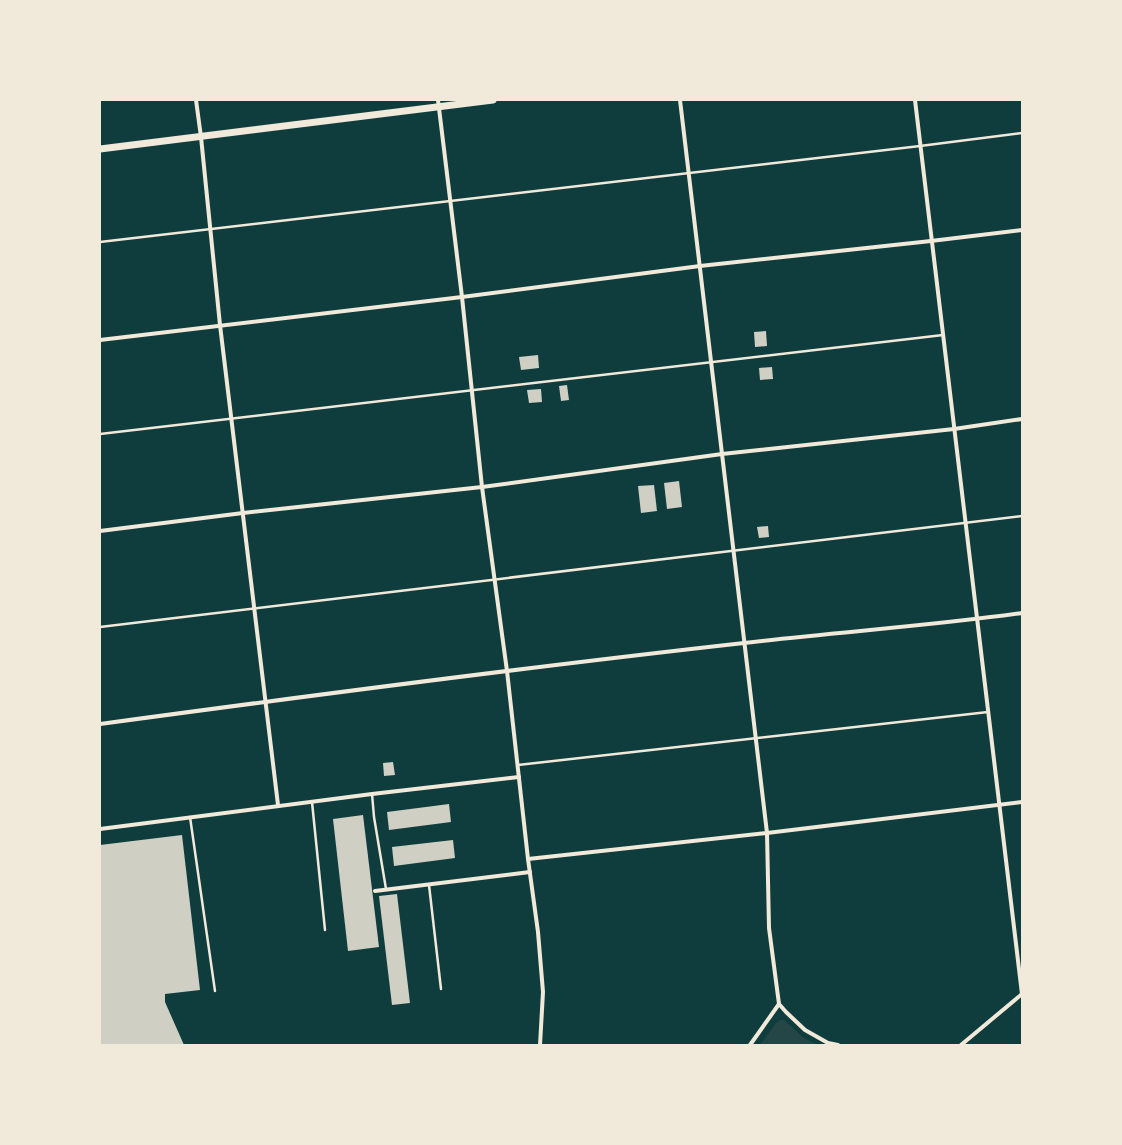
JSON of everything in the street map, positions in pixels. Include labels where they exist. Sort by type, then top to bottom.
[{"type":"street","points":[[196,100],[211,229],[220,325],[278,805]]},
{"type":"street","points":[[100,149],[201,137],[438,103],[493,100]]},
{"type":"street","points":[[680,100],[768,833],[769,928],[779,1004],[805,1030],[828,1043],[838,1045]]},
{"type":"street","points":[[914,100],[1022,994],[961,1045]]},
{"type":"street","points":[[438,103],[462,297],[482,487],[507,671],[528,859],[538,932],[543,992],[540,1045]]},
{"type":"street","points":[[100,340],[462,297],[700,266],[1022,230]]},
{"type":"street","points":[[100,531],[242,513],[482,487],[722,454],[954,429],[1022,419]]},
{"type":"street","points":[[100,724],[507,671],[1022,613]]},
{"type":"street","points":[[100,829],[278,805],[519,778]]},
{"type":"street","points":[[528,859],[768,833],[1022,802]]},
{"type":"street","points":[[375,891],[530,872]]},
{"type":"street","points":[[750,1045],[779,1004]]},
{"type":"lane","points":[[100,242],[1022,133]]},
{"type":"lane","points":[[100,434],[943,335]]},
{"type":"lane","points":[[100,627],[1022,516]]},
{"type":"lane","points":[[518,765],[988,712]]},
{"type":"lane","points":[[372,794],[374,817],[386,889]]},
{"type":"lane","points":[[312,801],[325,930]]},
{"type":"lane","points":[[190,817],[214,991]]},
{"type":"lane","points":[[429,884],[441,989]]},
{"type":"shaded area","points":[[780,1020],[784,1020],[804,1038],[818,1045],[760,1045],[776,1023]]},
{"type":"building","points":[[766,331],[767,346],[755,347],[754,332]]},
{"type":"building","points":[[538,355],[539,368],[521,370],[519,357]]},
{"type":"building","points":[[772,367],[773,379],[760,380],[759,368]]},
{"type":"building","points":[[567,385],[569,400],[561,401],[559,386]]},
{"type":"building","points":[[541,389],[542,402],[529,403],[527,390]]},
{"type":"building","points":[[679,481],[682,507],[667,509],[664,483]]},
{"type":"building","points":[[654,485],[657,511],[641,513],[638,486]]},
{"type":"building","points":[[768,526],[769,537],[759,538],[757,527]]},
{"type":"building","points":[[393,762],[395,775],[384,776],[383,763]]},
{"type":"building","points":[[449,804],[451,822],[389,830],[387,812]]},
{"type":"building","points":[[363,815],[379,947],[348,951],[333,819]]},
{"type":"building","points":[[182,835],[200,990],[165,994],[165,1002],[184,1045],[100,1045],[100,845]]},
{"type":"building","points":[[453,840],[455,858],[394,866],[392,847]]},
{"type":"building","points":[[397,894],[410,1003],[392,1005],[379,896]]}]
